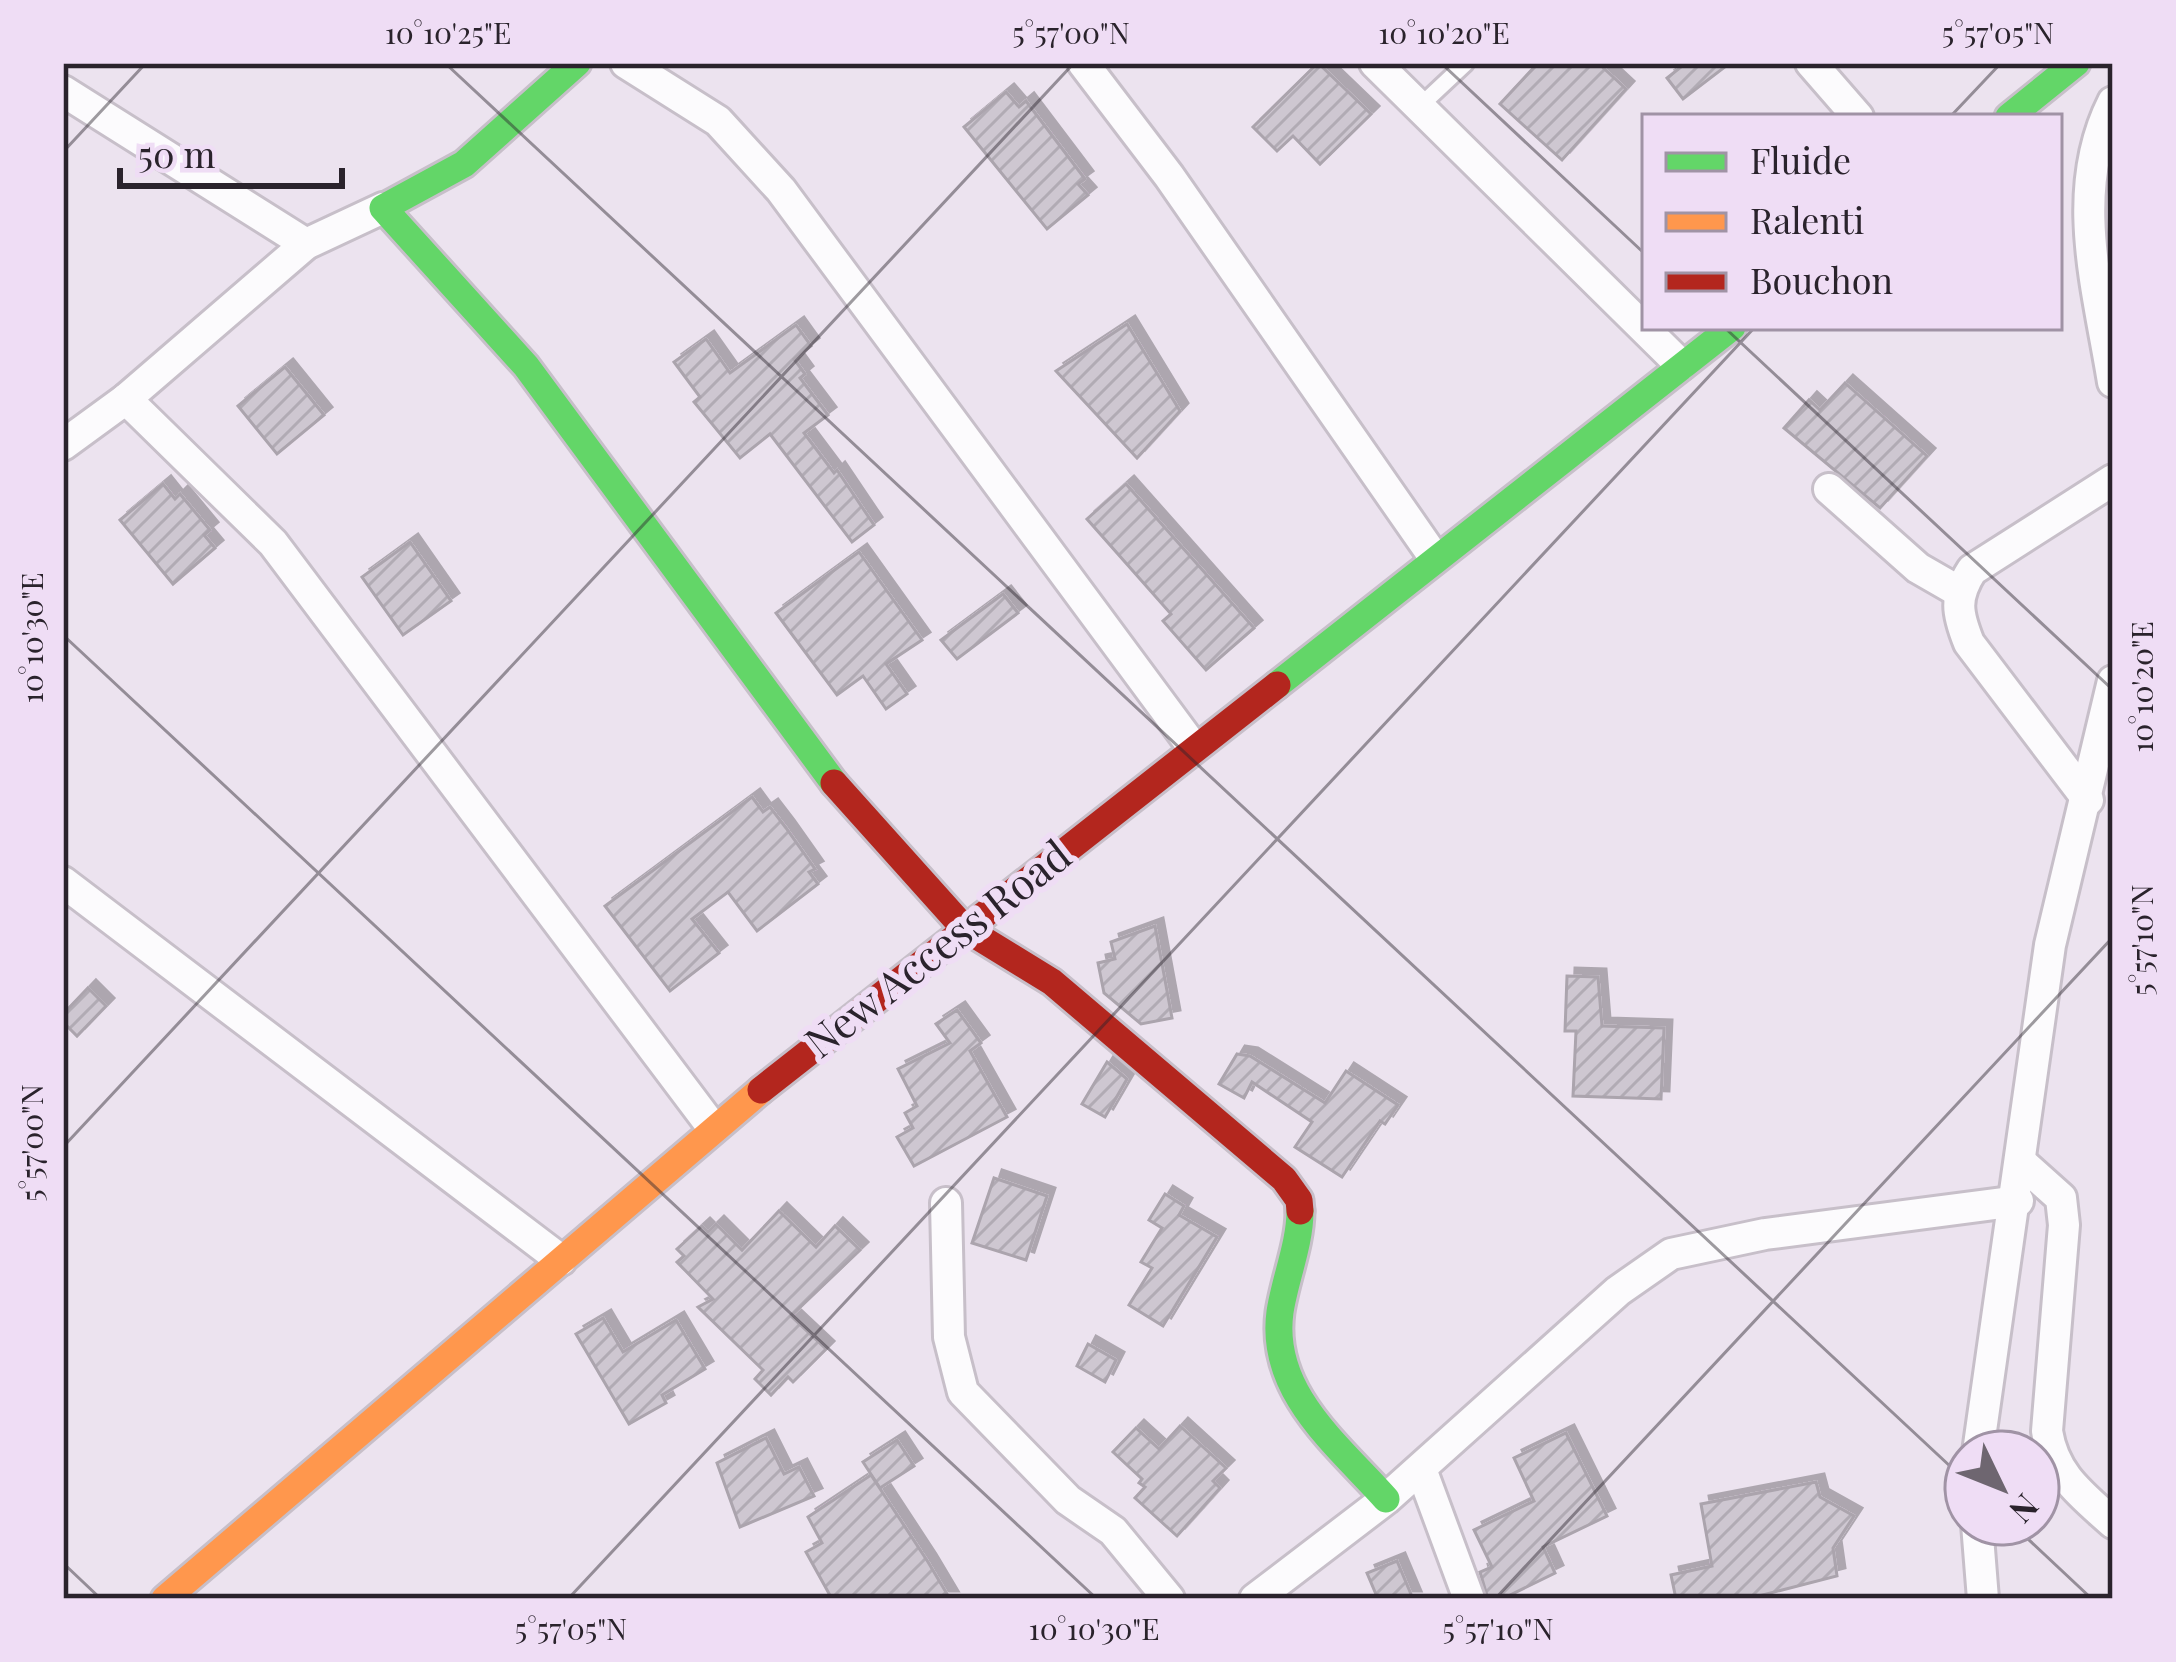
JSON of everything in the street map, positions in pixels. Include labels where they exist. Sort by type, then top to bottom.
[{"type":"main road","points":[[577,63],[504,136],[436,187],[383,208],[526,366],[828,776],[964,928],[1052,982],[1285,1179],[1299,1200],[1300,1219],[1278,1345],[1282,1366],[1292,1389],[1386,1499]]},
{"type":"main road","points":[[2013,114],[2076,63]]},
{"type":"main road","name":"New Access Road","points":[[165,1599],[713,1129],[1192,747],[1728,330]]},
{"type":"street","points":[[626,63],[718,121],[781,190],[1192,747]]},
{"type":"street","points":[[1083,63],[1169,176],[1434,557]]},
{"type":"street","points":[[1375,63],[1642,327]]},
{"type":"street","points":[[1811,63],[1855,114]]},
{"type":"street","points":[[63,91],[306,244]]},
{"type":"street","points":[[2113,102],[2100,127],[2086,210],[2113,382]]},
{"type":"street","points":[[63,445],[126,399],[306,244],[383,208]]},
{"type":"street","points":[[1645,330],[1681,365]]},
{"type":"street","points":[[126,399],[273,543],[713,1129]]},
{"type":"street","points":[[2088,800],[1969,643],[1958,614],[1958,591],[1972,570],[2113,480]]},
{"type":"street","points":[[1829,490],[1918,568],[1958,591]]},
{"type":"street","points":[[1982,1428],[2018,1202],[2050,946],[2113,681]]},
{"type":"street","points":[[63,882],[561,1260]]},
{"type":"street","points":[[2023,1164],[2061,1198],[2064,1225],[2047,1431],[2050,1453],[2059,1474],[2113,1522]]},
{"type":"street","points":[[1255,1599],[1386,1499],[1618,1291],[1671,1254],[1765,1234],[2018,1202]]},
{"type":"street","points":[[946,1203],[949,1337],[963,1392],[1068,1500],[1113,1532],[1168,1599]]},
{"type":"street","points":[[1421,1469],[1469,1599]]},
{"type":"street","points":[[1980,1548],[1983,1599]]},
{"type":"lane","points":[[1418,108],[1466,63]]},
{"type":"building","points":[[1318,63],[1371,114],[1320,164],[1293,136],[1277,151],[1253,127]]},
{"type":"building","points":[[1538,63],[1598,63],[1626,89],[1562,160],[1500,104]]},
{"type":"building","points":[[1686,63],[1730,63],[1683,99],[1667,78]]},
{"type":"building","points":[[1006,92],[1019,107],[1026,101],[1085,179],[1078,184],[1088,195],[1047,229],[964,127]]},
{"type":"building","points":[[1127,324],[1180,411],[1137,458],[1056,371]]},
{"type":"building","points":[[796,325],[811,346],[794,359],[805,374],[800,378],[828,415],[804,433],[834,473],[837,470],[874,525],[852,542],[770,434],[740,458],[694,402],[700,397],[674,362],[706,339],[730,373]]},
{"type":"building","points":[[285,367],[324,415],[277,454],[238,406]]},
{"type":"building","points":[[1845,383],[1927,456],[1880,508],[1784,428],[1809,400],[1820,410]]},
{"type":"building","points":[[163,484],[175,499],[180,494],[210,530],[204,535],[215,548],[173,584],[120,520]]},
{"type":"building","points":[[1126,484],[1254,628],[1206,670],[1163,621],[1171,614],[1087,519]]},
{"type":"building","points":[[410,542],[451,601],[403,635],[362,577]]},
{"type":"building","points":[[859,552],[922,640],[886,664],[907,694],[886,709],[863,676],[837,695],[776,613]]},
{"type":"building","points":[[1003,594],[1018,613],[957,659],[941,640]]},
{"type":"building","points":[[752,797],[763,812],[770,807],[786,828],[815,869],[809,872],[818,884],[757,931],[728,892],[692,919],[719,953],[670,991],[605,906]]},
{"type":"building","points":[[1155,926],[1172,1018],[1141,1024],[1104,993],[1098,963],[1115,959],[1111,942]]},
{"type":"building","points":[[1567,976],[1598,977],[1602,1026],[1664,1028],[1661,1099],[1573,1096],[1576,1031],[1565,1031]]},
{"type":"building","points":[[88,988],[106,1006],[77,1036],[63,1022],[63,1014]]},
{"type":"building","points":[[957,1010],[981,1043],[970,1051],[1007,1117],[914,1166],[897,1137],[913,1128],[905,1113],[917,1106],[898,1069],[950,1043],[936,1024]]},
{"type":"building","points":[[1237,1054],[1250,1056],[1325,1103],[1346,1071],[1398,1105],[1385,1124],[1380,1121],[1342,1177],[1295,1147],[1312,1122],[1252,1082],[1244,1098],[1219,1084]]},
{"type":"building","points":[[1107,1062],[1127,1079],[1105,1117],[1082,1104]]},
{"type":"building","points":[[994,1178],[1047,1196],[1026,1260],[972,1243]]},
{"type":"building","points":[[1165,1194],[1184,1206],[1179,1215],[1217,1237],[1163,1326],[1129,1305],[1152,1268],[1141,1262],[1162,1228],[1149,1220]]},
{"type":"building","points":[[779,1211],[816,1247],[835,1226],[860,1250],[791,1316],[826,1349],[793,1382],[788,1377],[771,1395],[755,1379],[763,1370],[698,1307],[713,1299],[677,1262],[684,1256],[677,1249],[702,1226],[708,1232],[716,1224],[742,1250]]},
{"type":"building","points":[[603,1318],[623,1352],[676,1320],[705,1369],[662,1395],[666,1403],[629,1424],[576,1334]]},
{"type":"building","points":[[1088,1344],[1116,1360],[1105,1382],[1077,1366]]},
{"type":"building","points":[[1180,1426],[1226,1468],[1213,1481],[1220,1488],[1177,1536],[1135,1498],[1145,1487],[1139,1483],[1142,1479],[1113,1452],[1136,1428],[1159,1449]]},
{"type":"building","points":[[1566,1433],[1607,1516],[1543,1547],[1555,1573],[1502,1599],[1488,1599],[1480,1572],[1492,1567],[1474,1530],[1534,1501],[1514,1458]]},
{"type":"building","points":[[766,1438],[784,1474],[799,1467],[814,1496],[740,1527],[717,1463]]},
{"type":"building","points":[[897,1440],[914,1466],[880,1488],[863,1462]]},
{"type":"building","points":[[871,1475],[950,1599],[832,1599],[806,1552],[822,1543],[808,1517]]},
{"type":"building","points":[[1816,1482],[1820,1497],[1854,1516],[1833,1548],[1837,1576],[1747,1599],[1676,1599],[1671,1575],[1712,1566],[1701,1504]]},
{"type":"building","points":[[1397,1561],[1413,1599],[1378,1599],[1367,1573]]},
{"type":"traffic: fast","points":[[577,63],[464,164],[383,208],[526,366],[834,783]]},
{"type":"traffic: fast","points":[[2013,114],[2076,63]]},
{"type":"traffic: fast","points":[[1277,685],[1728,330]]},
{"type":"traffic: fast","points":[[1300,1211],[1280,1312],[1279,1341],[1285,1367],[1311,1415],[1386,1499]]},
{"type":"traffic: slow","points":[[165,1599],[761,1090]]},
{"type":"traffic: jam","points":[[761,1090],[1277,685]]},
{"type":"traffic: jam","points":[[834,783],[964,928],[1052,982],[1284,1179],[1299,1200],[1300,1211]]}]
